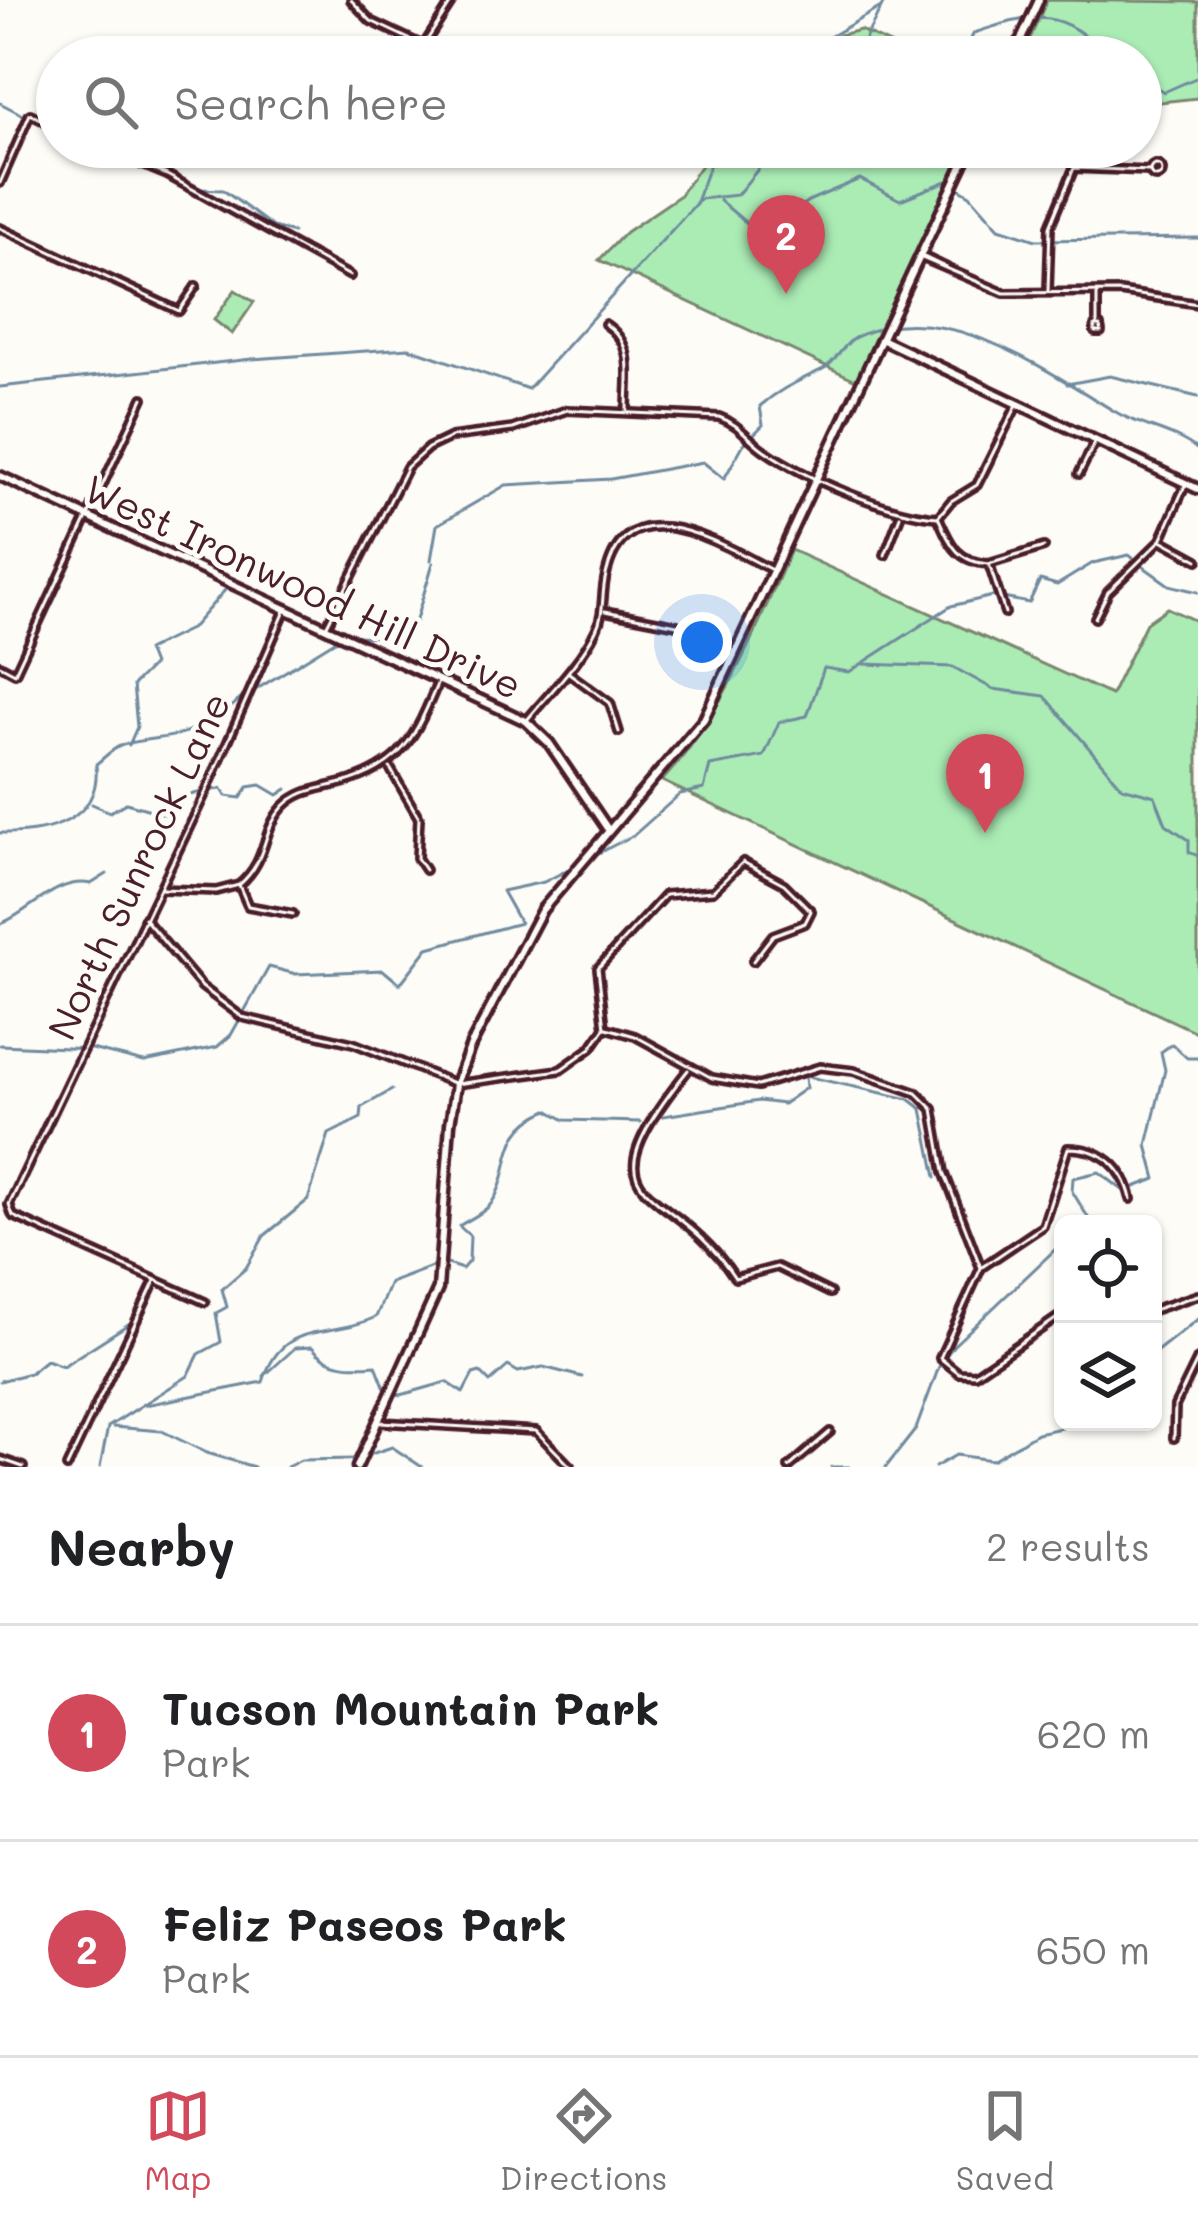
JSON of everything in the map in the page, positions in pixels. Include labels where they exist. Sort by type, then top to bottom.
[{"type":"street","points":[[351,0],[371,21],[403,36]]},
{"type":"street","points":[[428,36],[453,0]]},
{"type":"street","points":[[1023,36],[1039,0]]},
{"type":"street","points":[[0,183],[30,114],[36,117]]},
{"type":"street","points":[[0,158],[10,162]]},
{"type":"street","points":[[150,168],[350,276]]},
{"type":"street","points":[[358,1467],[438,1289],[455,1084],[531,927],[607,828],[674,759],[704,719],[961,168]]},
{"type":"street","points":[[1048,292],[1050,226],[1073,168]]},
{"type":"street","points":[[1112,168],[1150,171]]},
{"type":"street","points":[[0,228],[179,311],[196,286]]},
{"type":"street","points":[[920,256],[1004,293],[1097,292],[1198,304]]},
{"type":"street","points":[[1097,292],[1097,325]]},
{"type":"street","points":[[605,324],[619,333],[628,351],[627,411]]},
{"type":"street","points":[[880,339],[1198,489]]},
{"type":"street","points":[[0,665],[14,673],[143,398]]},
{"type":"street","points":[[938,518],[951,501],[976,485],[1018,404]]},
{"type":"street","points":[[326,628],[407,467],[428,448],[452,437],[513,429],[567,410],[719,417],[819,477],[901,514],[938,518]]},
{"type":"street","points":[[1079,474],[1095,440]]},
{"type":"street","name":"West Ironwood Hill Drive","points":[[0,476],[526,722],[550,743],[607,828]]},
{"type":"street","points":[[1095,618],[1108,592],[1161,540],[1186,483]]},
{"type":"street","points":[[886,555],[901,514]]},
{"type":"street","points":[[938,518],[952,549],[974,563],[989,565],[1044,547]]},
{"type":"street","points":[[526,722],[595,633],[603,611],[606,573],[620,546],[643,529],[688,528],[774,571]]},
{"type":"street","points":[[1161,540],[1198,560]]},
{"type":"street","points":[[989,565],[1005,613]]},
{"type":"street","name":"North Sunrock Lane","points":[[155,1279],[9,1210],[286,609]]},
{"type":"street","points":[[603,611],[676,625]]},
{"type":"street","points":[[567,672],[610,703],[619,732]]},
{"type":"street","points":[[159,889],[216,891],[239,885],[259,868],[272,822],[287,802],[316,787],[389,766],[422,720],[438,680]]},
{"type":"street","points":[[389,766],[418,818],[417,858],[425,870]]},
{"type":"street","points":[[595,815],[596,842]]},
{"type":"street","points":[[144,918],[202,987],[242,1017],[353,1043],[455,1084],[560,1070],[591,1048],[605,1028],[598,968],[670,891],[713,891],[739,864],[752,864],[811,910],[805,922],[779,931],[752,962]]},
{"type":"street","points":[[239,885],[248,907],[293,914]]},
{"type":"street","points":[[605,1028],[635,1036],[689,1069],[758,1086],[812,1067],[850,1071],[923,1098],[933,1109],[944,1172],[981,1268]]},
{"type":"street","points":[[689,1069],[646,1123],[634,1153],[635,1176],[651,1200],[705,1241],[735,1278],[778,1267],[830,1293]]},
{"type":"street","points":[[1054,1320],[985,1369],[965,1375],[940,1358],[981,1268],[1043,1226],[1068,1148],[1110,1159],[1126,1178],[1131,1199]]},
{"type":"street","points":[[67,1467],[155,1279],[206,1302]]},
{"type":"street","points":[[1162,1307],[1198,1295]]},
{"type":"street","points":[[1174,1438],[1175,1406],[1198,1359]]},
{"type":"street","points":[[378,1422],[536,1431],[571,1467]]},
{"type":"street","points":[[789,1467],[830,1432]]},
{"type":"street","points":[[0,1459],[23,1467]]},
{"type":"green space","points":[[1047,0],[1198,2],[1198,98],[1162,102],[1162,36],[1031,36]]},
{"type":"green space","points":[[860,30],[873,36],[838,36]]},
{"type":"green space","points":[[699,168],[957,168],[858,381],[599,260],[626,232],[679,196]]},
{"type":"green space","points":[[235,290],[254,302],[232,334],[214,320]]},
{"type":"green space","points":[[791,550],[1111,695],[1146,623],[1167,608],[1198,622],[1198,1033],[662,781],[720,700]]},
{"type":"waterway","points":[[867,36],[885,0]]},
{"type":"waterway","points":[[831,36],[881,7]]},
{"type":"waterway","points":[[972,36],[1032,18],[1062,22],[1084,36]]},
{"type":"waterway","points":[[1162,91],[1198,77]]},
{"type":"waterway","points":[[0,103],[27,117]]},
{"type":"waterway","points":[[162,168],[199,189],[223,190],[273,227],[293,233]]},
{"type":"waterway","points":[[696,202],[708,168]]},
{"type":"waterway","points":[[0,387],[252,359],[409,348],[528,389],[700,199],[737,195],[759,168]]},
{"type":"waterway","points":[[719,200],[750,226],[770,229],[808,201],[860,179],[900,200],[947,181],[970,195],[999,228],[1036,240],[1198,238]]},
{"type":"waterway","points":[[431,560],[437,525],[506,485],[611,479],[703,462],[724,479],[743,445],[763,425],[760,406],[828,366],[851,340],[889,326],[923,325],[991,342],[1124,416],[1198,450]]},
{"type":"waterway","points":[[1067,384],[1110,376],[1198,397]]},
{"type":"waterway","points":[[587,859],[634,835],[680,794],[704,789],[710,766],[764,756],[779,722],[807,716],[824,668],[849,672],[951,606],[993,596],[1029,603],[1040,580],[1057,585],[1093,563],[1129,555],[1137,561]]},
{"type":"waterway","points":[[400,638],[415,623],[433,563]]},
{"type":"waterway","points":[[1141,565],[1169,585],[1198,592]]},
{"type":"waterway","points":[[129,745],[137,727],[133,685],[153,665],[147,650],[192,628],[225,590]]},
{"type":"waterway","points":[[0,833],[53,827],[81,811],[90,799],[96,764],[117,747],[174,736],[205,720],[216,721],[239,700],[335,641],[351,636],[396,637]]},
{"type":"waterway","points":[[863,664],[953,667],[993,689],[1045,696],[1122,787],[1155,796],[1166,824],[1189,840],[1189,852],[1198,856]]},
{"type":"waterway","points":[[92,804],[110,812],[126,803],[168,815],[178,802],[199,793],[222,789],[226,796],[241,798],[248,787],[261,785],[278,795],[287,789]]},
{"type":"waterway","points":[[0,1045],[91,1049],[144,1062],[217,1047],[231,1035],[269,967],[296,974],[383,970],[400,984],[428,948],[520,923],[502,891],[544,882],[579,864]]},
{"type":"waterway","points":[[0,924],[66,885],[91,884],[107,874]]},
{"type":"waterway","points":[[1087,1215],[1072,1191],[1073,1178],[1099,1172],[1124,1191],[1156,1179],[1147,1145],[1165,1070],[1161,1052],[1172,1044],[1187,1058],[1198,1058]]},
{"type":"waterway","points":[[657,1117],[759,1101],[783,1104],[806,1088],[805,1076],[909,1099],[922,1109],[936,1177]]},
{"type":"waterway","points":[[100,1467],[108,1427],[188,1376],[199,1354],[221,1342],[216,1313],[227,1307],[222,1289],[246,1268],[264,1236],[308,1200],[329,1134],[361,1118],[362,1107],[392,1090]]},
{"type":"waterway","points":[[447,1264],[462,1269],[469,1261],[470,1236],[459,1226],[491,1204],[513,1140],[532,1119],[548,1110],[565,1120],[640,1122]]},
{"type":"waterway","points":[[886,1467],[916,1429],[940,1364],[953,1346],[1054,1251]]},
{"type":"waterway","points":[[145,1405],[263,1382],[271,1362],[294,1339],[376,1317],[390,1283],[437,1265]]},
{"type":"waterway","points":[[1162,1347],[1198,1319]]},
{"type":"waterway","points":[[0,1381],[30,1373],[46,1360],[63,1366],[130,1323]]},
{"type":"waterway","points":[[264,1376],[295,1348],[312,1347],[333,1362],[376,1365],[386,1391],[401,1395],[447,1382],[463,1393],[473,1374],[480,1372],[490,1382],[508,1366],[518,1372],[543,1367],[582,1377]]},
{"type":"waterway","points":[[113,1427],[162,1431],[207,1453],[254,1467]]},
{"type":"waterway","points":[[935,1467],[956,1455],[992,1460],[1037,1433],[1054,1429]]},
{"type":"waterway","points":[[365,1456],[392,1447],[422,1467]]},
{"type":"waterway","points":[[287,1467],[301,1460],[356,1459]]},
{"type":"waterway","points":[[831,1467],[849,1467]]},
{"type":"place","name":"Feliz Paseos Park","points":[[786,294]]},
{"type":"place","name":"Tucson Mountain Park","points":[[985,833]]}]
